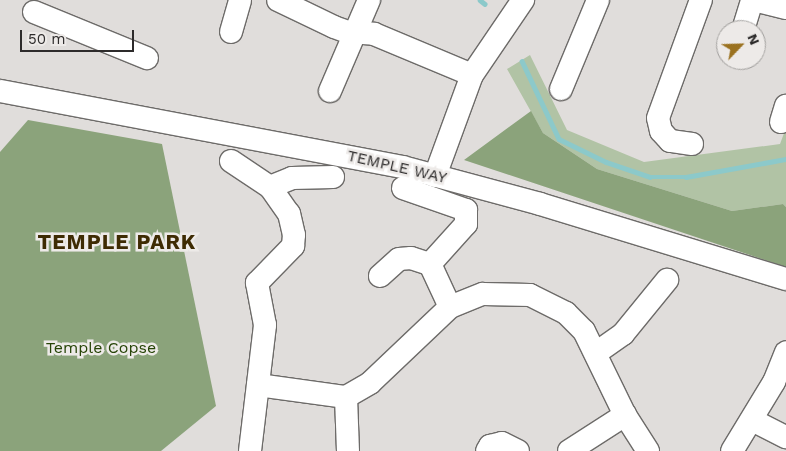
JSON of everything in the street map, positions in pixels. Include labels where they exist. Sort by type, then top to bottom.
[{"type":"street","points":[[231,32],[240,0]]},
{"type":"street","points":[[278,0],[341,29],[358,31],[389,39],[472,75]]},
{"type":"street","points":[[330,92],[358,31],[369,0]]},
{"type":"street","points":[[561,89],[598,0]]},
{"type":"street","points":[[692,144],[670,140],[661,131],[658,118],[701,0]]},
{"type":"street","points":[[746,20],[753,0],[786,8]]},
{"type":"street","points":[[435,176],[472,75],[519,1]]},
{"type":"street","points":[[34,12],[60,10],[94,29],[129,43],[147,58]]},
{"type":"street","name":"TEMPLE WAY","points":[[0,91],[232,132],[435,176],[540,204],[786,279]]},
{"type":"street","points":[[232,161],[270,187],[289,214],[294,234],[293,246],[257,283],[265,325],[250,451]]},
{"type":"street","points":[[270,187],[292,178],[333,176]]},
{"type":"street","points":[[403,188],[466,210],[466,224],[430,264]]},
{"type":"street","points":[[380,276],[399,259],[411,258],[430,264],[450,307]]},
{"type":"street","points":[[596,353],[623,334],[666,280]]},
{"type":"street","points":[[258,385],[346,397],[370,383],[450,307],[483,294],[530,295],[547,301],[576,322],[596,353],[625,416],[648,451]]},
{"type":"street","points":[[732,451],[774,382],[786,352]]},
{"type":"street","points":[[346,397],[348,451]]},
{"type":"street","points":[[569,451],[625,416]]},
{"type":"street","points":[[752,420],[781,441]]},
{"type":"street","points":[[487,451],[490,446],[502,443],[518,451]]},
{"type":"green space","points":[[530,55],[567,130],[644,162],[780,144],[786,128],[786,207],[783,204],[732,211],[597,169],[543,133],[507,69]]},
{"type":"green space","points":[[531,111],[543,133],[597,169],[732,211],[783,204],[786,207],[786,267],[464,160]]},
{"type":"green space","name":"Temple Copse","points":[[28,120],[162,144],[216,406],[161,451],[0,451],[0,152]]},
{"type":"waterway","points":[[480,0],[485,4]]},
{"type":"waterway","points":[[522,61],[559,139],[606,162],[650,177],[686,177],[786,159]]},
{"type":"district","name":"TEMPLE PARK","points":[[117,242]]}]
